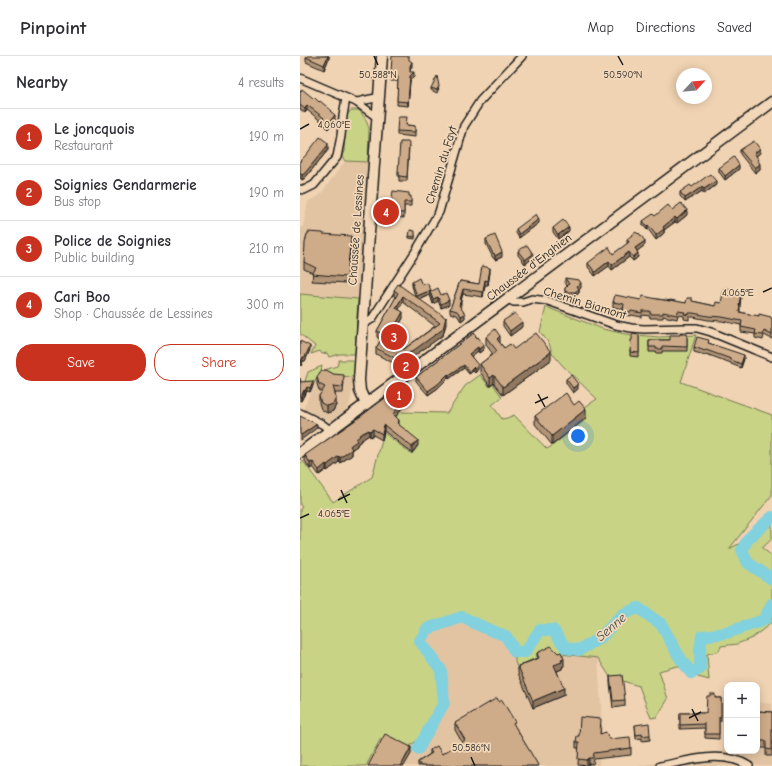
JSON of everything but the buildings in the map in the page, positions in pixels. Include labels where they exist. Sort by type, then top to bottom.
[{"type":"main road","name":"Chaussée de Lessines","points":[[366,404],[360,391],[359,380],[382,56]]},
{"type":"main road","name":"Chaussée d'Enghien","points":[[300,453],[772,102]]},
{"type":"street","name":"Chemin du Fayt","points":[[362,325],[372,319],[439,212],[464,126],[480,101],[522,56]]},
{"type":"street","points":[[300,78],[356,102],[378,118]]},
{"type":"street","points":[[300,189],[304,190],[314,185],[337,156],[346,98]]},
{"type":"street","points":[[356,102],[379,98]]},
{"type":"street","name":"Chemin Biamont","points":[[508,299],[514,302],[523,302],[532,299],[548,301],[616,325],[631,328],[697,328],[712,332],[772,357]]},
{"type":"street","points":[[300,413],[322,424],[330,430]]},
{"type":"street","points":[[660,766],[713,757],[728,758],[749,766]]},
{"type":"shaded area","points":[[345,161],[368,162],[364,239],[358,299],[300,294],[300,229],[303,226],[308,201],[320,195]]},
{"type":"shaded area","points":[[317,375],[354,377],[350,403],[346,411],[330,421],[303,410]]},
{"type":"shaded area","points":[[462,617],[506,636],[515,652],[515,662],[519,672],[535,659],[551,653],[598,658],[602,725],[599,766],[366,766],[381,737],[441,670],[420,641],[427,629]]},
{"type":"shaded area","points":[[723,699],[724,754],[760,754],[760,702],[772,704],[772,766],[637,766],[723,752]]},
{"type":"green space","points":[[351,110],[359,110],[365,118],[369,128],[368,162],[345,161],[342,157],[344,151],[346,116]]},
{"type":"green space","points":[[300,294],[358,299],[355,354],[340,354],[329,357],[327,353],[322,354],[320,351],[311,354],[315,346],[300,334]]},
{"type":"green space","points":[[546,307],[603,329],[625,334],[659,337],[696,335],[681,382],[772,415],[772,495],[729,549],[748,539],[772,517],[772,539],[762,548],[772,556],[772,621],[752,638],[737,644],[721,646],[719,651],[707,654],[709,680],[698,677],[677,666],[659,671],[668,699],[657,717],[651,718],[639,686],[610,677],[598,658],[551,653],[535,659],[519,672],[515,662],[515,652],[506,636],[462,617],[427,629],[420,641],[441,670],[444,703],[428,732],[406,749],[381,738],[366,766],[300,766],[300,509],[302,507],[300,505],[300,464],[303,461],[333,502],[372,477],[384,433],[412,454],[418,446],[391,424],[400,412],[447,413],[465,386],[480,375],[490,387],[493,384],[502,397],[492,405],[502,419],[514,415],[547,449],[552,446],[585,420],[579,411],[597,399],[563,366],[552,353],[549,343],[540,332]]},
{"type":"green space","points":[[339,360],[355,360],[354,377],[318,375],[312,388],[304,384],[308,372],[322,366],[321,371],[337,366]]},
{"type":"waterway","name":"Senne","points":[[772,517],[748,539],[742,550],[748,563],[772,579]]},
{"type":"waterway","name":"Senne","points":[[418,749],[444,703],[441,670],[420,641],[427,629],[462,617],[506,636],[515,652],[525,652],[540,630],[553,630],[566,648],[579,650],[600,638],[623,614],[638,608],[661,624],[680,658],[691,673],[700,669],[702,636],[726,633],[764,620],[772,604]]},
{"type":"place","name":"Cari Boo","points":[[386,212]]},
{"type":"place","name":"Police de Soignies","points":[[394,337]]},
{"type":"place","name":"Soignies Gendarmerie","points":[[406,366]]},
{"type":"place","name":"Le joncquois","points":[[399,395]]}]
